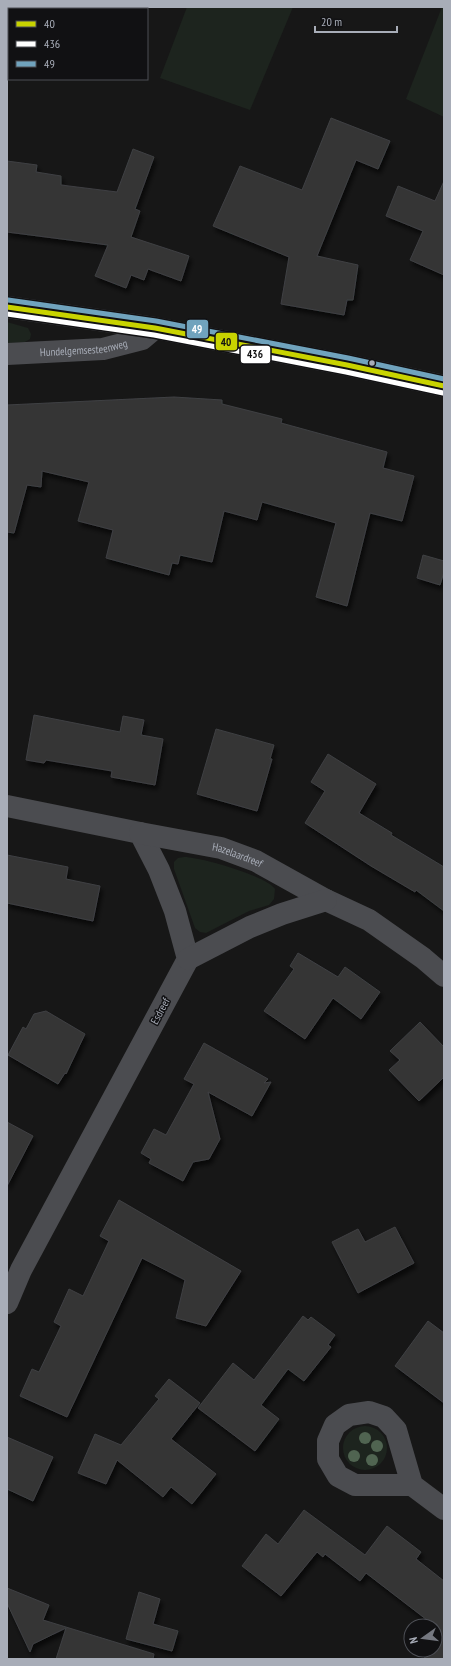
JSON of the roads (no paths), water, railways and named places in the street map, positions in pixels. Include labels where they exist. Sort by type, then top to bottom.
[{"type":"main road","name":"Hundelgemsesteenweg","points":[[7,307],[155,328],[363,368],[444,386]]},
{"type":"street","name":"Hundelgemsesteenweg","points":[[7,354],[103,349],[142,339],[155,328]]},
{"type":"street","points":[[7,806],[140,833],[158,870],[175,911],[188,959],[250,927],[282,914],[326,900]]},
{"type":"street","name":"Hazelaardreef","points":[[140,833],[221,848],[256,861],[326,900],[369,920],[423,958],[444,976]]},
{"type":"street","name":"Esdreef","points":[[7,1303],[14,1267],[188,959]]},
{"type":"street","points":[[412,1485],[444,1509]]}]
